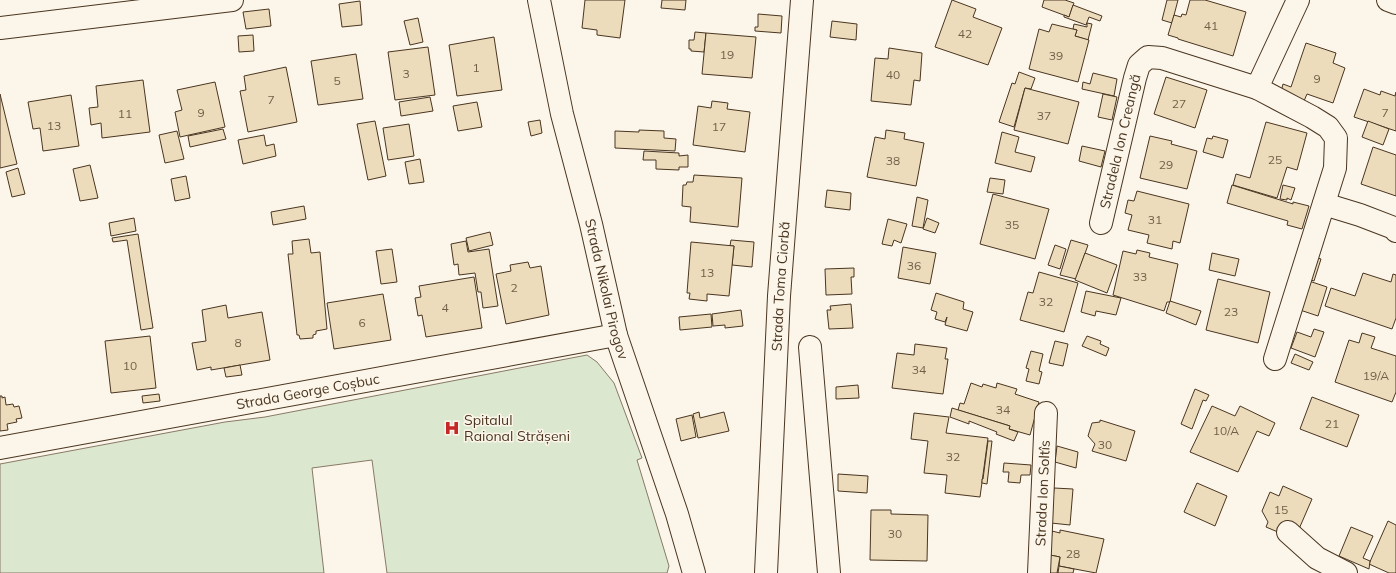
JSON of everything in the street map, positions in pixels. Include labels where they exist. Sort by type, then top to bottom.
[{"type":"street","points":[[0,28],[232,0]]},
{"type":"street","name":"Strada Nikolai Pirogov","points":[[539,0],[562,114],[591,224],[616,335],[677,514],[694,573]]},
{"type":"street","name":"Strada Toma Ciorbă","points":[[766,573],[780,296],[802,0]]},
{"type":"street","points":[[1257,88],[1298,0]]},
{"type":"street","points":[[1388,0],[1396,3]]},
{"type":"street","name":"Stradela Ion Creangă","points":[[1101,224],[1124,120],[1139,64],[1148,57],[1162,58],[1257,88],[1328,127],[1336,138],[1336,168],[1275,359]]},
{"type":"street","points":[[1324,204],[1360,215],[1394,228],[1396,231]]},
{"type":"street","name":"Strada George Coșbuc","points":[[0,448],[616,335]]},
{"type":"street","points":[[810,348],[829,573]]},
{"type":"street","name":"Strada Ion Soltîs","points":[[1039,573],[1046,413]]},
{"type":"street","points":[[1288,532],[1317,558],[1346,573]]},
{"type":"green space","name":"Spitalul Raional Strășeni","points":[[587,355],[597,362],[614,383],[642,458],[637,460],[669,566],[667,573],[387,573],[372,460],[312,468],[324,573],[0,573],[0,464],[225,422],[265,417]]},
{"type":"building","points":[[585,0],[625,0],[620,38],[597,35],[597,30],[582,28]]},
{"type":"building","points":[[662,0],[686,0],[685,10],[661,8]]},
{"type":"building","points":[[952,0],[976,9],[973,17],[1002,28],[988,65],[935,47]]},
{"type":"building","points":[[1044,0],[1065,0],[1074,3],[1069,17],[1042,7]]},
{"type":"building","points":[[1167,0],[1178,0],[1172,23],[1162,20]]},
{"type":"building","points":[[1190,0],[1205,0],[1246,12],[1233,56],[1168,35],[1174,15],[1181,17],[1182,14],[1186,15]]},
{"type":"building","points":[[360,1],[362,25],[342,27],[339,4]]},
{"type":"building","points":[[1073,5],[1102,16],[1100,21],[1089,17],[1086,25],[1064,17],[1064,15],[1069,17]]},
{"type":"building","points":[[269,9],[271,26],[246,29],[243,12]]},
{"type":"building","points":[[758,14],[782,16],[781,33],[755,31],[755,27],[758,27]]},
{"type":"building","points":[[418,18],[423,42],[410,45],[404,21]]},
{"type":"building","points":[[832,21],[857,24],[856,40],[830,37]]},
{"type":"building","points":[[1087,23],[1092,24],[1088,40],[1075,36],[1077,30],[1073,29],[1074,24],[1087,27]]},
{"type":"building","points":[[1052,24],[1077,30],[1075,36],[1089,40],[1078,82],[1029,69],[1039,29],[1049,32]]},
{"type":"building","points":[[695,32],[706,33],[704,52],[691,51],[691,49],[689,49],[689,40],[694,40]]},
{"type":"building","points":[[706,33],[756,37],[752,78],[702,74]]},
{"type":"building","points":[[253,35],[254,51],[239,52],[238,36]]},
{"type":"building","points":[[494,37],[502,90],[457,96],[449,45]]},
{"type":"building","points":[[1306,43],[1336,53],[1333,63],[1345,68],[1333,103],[1307,94],[1304,101],[1281,92],[1283,84],[1291,87]]},
{"type":"building","points":[[428,47],[435,95],[395,100],[388,52]]},
{"type":"building","points":[[889,48],[922,53],[920,81],[914,80],[911,105],[871,101],[875,58],[888,59]]},
{"type":"building","points":[[356,54],[363,99],[318,105],[311,61]]},
{"type":"building","points":[[286,67],[297,122],[248,132],[240,91],[246,90],[244,76]]},
{"type":"building","points":[[1019,72],[1035,78],[1031,89],[1025,88],[1014,127],[999,122],[1012,83],[1015,84]]},
{"type":"building","points":[[1093,73],[1117,79],[1114,96],[1082,89],[1083,82],[1090,84]]},
{"type":"building","points":[[1166,77],[1207,90],[1195,128],[1154,114]]},
{"type":"building","points":[[143,80],[150,132],[102,138],[101,123],[91,125],[89,108],[98,107],[96,86]]},
{"type":"building","points":[[215,82],[225,127],[180,137],[175,112],[182,110],[177,90]]},
{"type":"building","points":[[1025,88],[1079,102],[1068,144],[1014,130]]},
{"type":"building","points":[[1364,89],[1380,95],[1381,91],[1395,96],[1396,92],[1396,131],[1354,117]]},
{"type":"building","points":[[0,94],[17,164],[0,168]]},
{"type":"building","points":[[1103,94],[1117,97],[1112,120],[1098,117]]},
{"type":"building","points":[[71,95],[79,146],[43,151],[40,128],[33,129],[28,102]]},
{"type":"building","points":[[430,97],[433,111],[401,116],[399,102]]},
{"type":"building","points":[[712,101],[728,103],[727,109],[750,112],[745,152],[693,145],[698,106],[711,108]]},
{"type":"building","points":[[477,102],[482,127],[458,131],[453,106]]},
{"type":"building","points":[[540,120],[542,133],[531,136],[528,122]]},
{"type":"building","points":[[375,121],[386,176],[368,180],[357,124]]},
{"type":"building","points":[[1368,121],[1389,129],[1383,145],[1362,137]]},
{"type":"building","points":[[1266,122],[1307,133],[1297,170],[1287,167],[1277,198],[1233,185],[1236,174],[1250,178]]},
{"type":"building","points":[[409,124],[414,156],[388,160],[383,128]]},
{"type":"building","points":[[223,129],[226,139],[190,147],[188,136]]},
{"type":"building","points":[[639,130],[664,131],[664,138],[676,139],[675,151],[615,148],[615,131],[639,132]]},
{"type":"building","points":[[886,130],[905,133],[904,139],[924,143],[916,186],[867,177],[875,137],[885,139]]},
{"type":"building","points":[[177,131],[184,159],[165,163],[159,135]]},
{"type":"building","points":[[1002,132],[1019,137],[1015,152],[1035,157],[1031,172],[995,163]]},
{"type":"building","points":[[264,135],[266,146],[274,144],[276,156],[243,164],[238,140]]},
{"type":"building","points":[[1150,136],[1172,141],[1171,144],[1197,151],[1187,189],[1140,178]]},
{"type":"building","points":[[1213,136],[1228,140],[1223,158],[1203,152],[1207,138],[1212,139]]},
{"type":"building","points":[[1082,146],[1105,151],[1101,167],[1079,161]]},
{"type":"building","points":[[1373,147],[1396,155],[1396,196],[1361,184]]},
{"type":"building","points":[[644,151],[679,153],[679,156],[688,155],[688,167],[679,167],[679,170],[656,169],[656,160],[643,160]]},
{"type":"building","points":[[420,159],[424,182],[409,184],[405,162]]},
{"type":"building","points":[[90,165],[98,198],[80,201],[73,169]]},
{"type":"building","points":[[18,168],[25,194],[12,197],[6,172]]},
{"type":"building","points":[[694,175],[742,178],[738,227],[690,222],[691,207],[682,206],[683,185],[686,185],[687,182],[693,182]]},
{"type":"building","points":[[186,176],[190,198],[175,201],[171,179]]},
{"type":"building","points":[[990,178],[1005,180],[1003,194],[987,192]]},
{"type":"building","points":[[1232,185],[1293,204],[1293,202],[1309,206],[1302,229],[1287,225],[1288,221],[1227,203]]},
{"type":"building","points":[[1283,185],[1295,188],[1291,200],[1287,198],[1287,200],[1280,199]]},
{"type":"building","points":[[827,190],[851,193],[850,210],[825,207]]},
{"type":"building","points":[[1137,191],[1189,204],[1180,243],[1173,241],[1172,249],[1147,243],[1149,235],[1128,230],[1132,215],[1125,213],[1128,200],[1134,201]]},
{"type":"building","points":[[993,194],[1049,209],[1035,259],[980,244]]},
{"type":"building","points":[[917,197],[928,200],[923,228],[912,226]]},
{"type":"building","points":[[304,206],[306,219],[273,225],[271,212]]},
{"type":"building","points":[[134,218],[136,231],[111,236],[109,223]]},
{"type":"building","points":[[927,218],[939,223],[935,233],[923,229]]},
{"type":"building","points":[[888,219],[907,224],[901,243],[894,240],[892,246],[882,244]]},
{"type":"building","points":[[490,232],[493,245],[469,251],[466,238]]},
{"type":"building","points":[[138,234],[153,328],[141,330],[127,240],[113,242],[112,238]]},
{"type":"building","points":[[309,239],[311,253],[320,252],[327,329],[316,331],[313,338],[300,339],[299,335],[297,335],[288,254],[293,254],[292,241]]},
{"type":"building","points":[[731,240],[754,242],[752,267],[732,265],[734,246],[730,246]]},
{"type":"building","points":[[1071,240],[1088,245],[1076,279],[1060,275]]},
{"type":"building","points":[[466,241],[468,252],[489,249],[498,306],[483,308],[481,292],[478,292],[475,273],[459,275],[458,264],[454,265],[451,244]]},
{"type":"building","points":[[691,242],[734,246],[729,296],[707,294],[707,301],[689,299],[690,293],[687,293]]},
{"type":"building","points":[[1055,245],[1066,249],[1060,269],[1048,265]]},
{"type":"building","points":[[903,247],[936,253],[930,284],[898,278]]},
{"type":"building","points":[[392,249],[397,282],[381,284],[376,251]]},
{"type":"building","points":[[1137,250],[1150,253],[1149,257],[1178,264],[1170,302],[1167,302],[1164,311],[1113,295],[1123,251],[1136,254]]},
{"type":"building","points":[[1085,253],[1117,265],[1107,293],[1075,280]]},
{"type":"building","points":[[1212,253],[1239,259],[1235,276],[1209,270]]},
{"type":"building","points":[[1315,257],[1321,259],[1314,281],[1308,279]]},
{"type":"building","points":[[528,262],[530,268],[541,266],[549,315],[506,324],[496,274],[511,271],[510,265]]},
{"type":"building","points":[[854,268],[854,277],[851,277],[852,294],[826,295],[825,269]]},
{"type":"building","points":[[1039,272],[1078,283],[1064,332],[1020,320],[1028,292],[1033,293]]},
{"type":"building","points":[[1363,273],[1391,282],[1393,274],[1396,275],[1396,318],[1392,329],[1325,306],[1331,288],[1355,296]]},
{"type":"building","points":[[474,277],[482,328],[426,337],[422,315],[418,316],[415,298],[421,297],[419,286]]},
{"type":"building","points":[[1218,279],[1270,292],[1258,343],[1206,330]]},
{"type":"building","points":[[1309,281],[1327,287],[1318,316],[1297,309]]},
{"type":"building","points":[[1086,291],[1121,298],[1116,315],[1096,311],[1095,316],[1081,312]]},
{"type":"building","points":[[936,293],[964,302],[963,309],[973,312],[967,331],[945,325],[947,317],[945,322],[935,319],[937,312],[931,310]]},
{"type":"building","points":[[383,294],[391,340],[334,349],[327,303]]},
{"type":"building","points":[[1170,301],[1201,311],[1196,325],[1166,313]]},
{"type":"building","points":[[851,304],[853,328],[829,329],[827,310],[831,310],[830,306]]},
{"type":"building","points":[[226,305],[228,318],[262,312],[270,360],[211,370],[211,367],[197,370],[192,343],[206,341],[202,310]]},
{"type":"building","points":[[741,310],[743,326],[725,328],[725,325],[713,326],[712,314]]},
{"type":"building","points":[[711,314],[712,327],[680,330],[679,317]]},
{"type":"building","points":[[1314,329],[1324,332],[1315,357],[1291,348],[1297,332],[1311,337]]},
{"type":"building","points":[[1362,333],[1375,337],[1371,348],[1396,356],[1396,392],[1392,402],[1335,382],[1349,340],[1359,343]]},
{"type":"building","points":[[150,336],[156,388],[111,393],[105,341]]},
{"type":"building","points":[[1087,336],[1101,341],[1100,344],[1109,348],[1106,356],[1082,346]]},
{"type":"building","points":[[1055,341],[1068,344],[1063,366],[1049,363]]},
{"type":"building","points":[[915,344],[947,348],[945,359],[948,359],[943,394],[892,388],[897,353],[914,355]]},
{"type":"building","points":[[1031,351],[1043,354],[1039,371],[1042,372],[1039,384],[1026,381],[1029,369],[1026,368]]},
{"type":"building","points":[[1295,354],[1313,362],[1309,370],[1291,363]]},
{"type":"building","points":[[240,365],[242,375],[226,377],[224,368]]},
{"type":"building","points":[[971,383],[982,387],[983,384],[996,388],[997,383],[1017,389],[1015,394],[1039,402],[1030,435],[1009,429],[1010,426],[958,410],[960,403],[964,404]]},
{"type":"building","points":[[858,385],[859,398],[836,399],[836,387]]},
{"type":"building","points":[[1195,389],[1209,395],[1206,401],[1203,400],[1192,429],[1181,424]]},
{"type":"building","points":[[159,394],[160,401],[143,403],[142,396]]},
{"type":"building","points":[[0,396],[2,396],[2,398],[5,397],[6,405],[13,404],[14,407],[19,406],[22,418],[16,419],[17,422],[7,424],[8,430],[0,431]]},
{"type":"building","points":[[1312,397],[1359,415],[1347,447],[1300,429]]},
{"type":"building","points":[[1212,406],[1235,416],[1240,406],[1275,423],[1269,436],[1257,431],[1238,472],[1190,452]]},
{"type":"building","points":[[952,408],[1010,426],[1009,429],[1018,432],[1014,441],[996,434],[997,432],[969,421],[969,424],[950,417]]},
{"type":"building","points":[[699,412],[700,418],[724,412],[729,431],[698,438],[693,414]]},
{"type":"building","points":[[914,413],[949,417],[946,433],[988,438],[980,497],[945,493],[947,475],[924,473],[928,441],[911,439]]},
{"type":"building","points":[[692,415],[696,437],[681,441],[676,419]]},
{"type":"building","points":[[1100,420],[1135,431],[1126,461],[1092,451],[1095,444],[1088,436],[1092,423],[1100,422]]},
{"type":"building","points":[[988,441],[992,441],[987,484],[982,483],[982,479]]},
{"type":"building","points":[[1057,446],[1078,452],[1076,468],[1055,462]]},
{"type":"building","points":[[1004,463],[1031,465],[1030,475],[1021,475],[1020,483],[1008,482],[1009,472],[1003,472]]},
{"type":"building","points":[[838,474],[868,476],[867,493],[838,491]]},
{"type":"building","points":[[1197,483],[1227,496],[1215,526],[1184,512]]},
{"type":"building","points":[[1283,486],[1312,499],[1299,529],[1285,535],[1266,527],[1268,522],[1262,511],[1270,492],[1279,496]]},
{"type":"building","points":[[1054,488],[1073,489],[1070,525],[1051,523]]},
{"type":"building","points":[[871,510],[891,510],[891,514],[928,515],[927,561],[870,560]]},
{"type":"building","points":[[1388,521],[1396,525],[1396,573],[1389,573],[1369,564]]},
{"type":"building","points":[[1351,527],[1373,536],[1363,558],[1370,561],[1369,569],[1339,556]]},
{"type":"building","points":[[1060,530],[1104,539],[1096,573],[1059,566],[1060,557],[1050,555],[1052,531],[1060,533]]},
{"type":"building","points":[[1050,555],[1060,557],[1057,573],[1047,573]]},
{"type":"building","points":[[1059,566],[1074,569],[1073,573],[1058,573]]},
{"type":"place","name":"Spitalul Raional Strășeni","points":[[452,428]]}]
